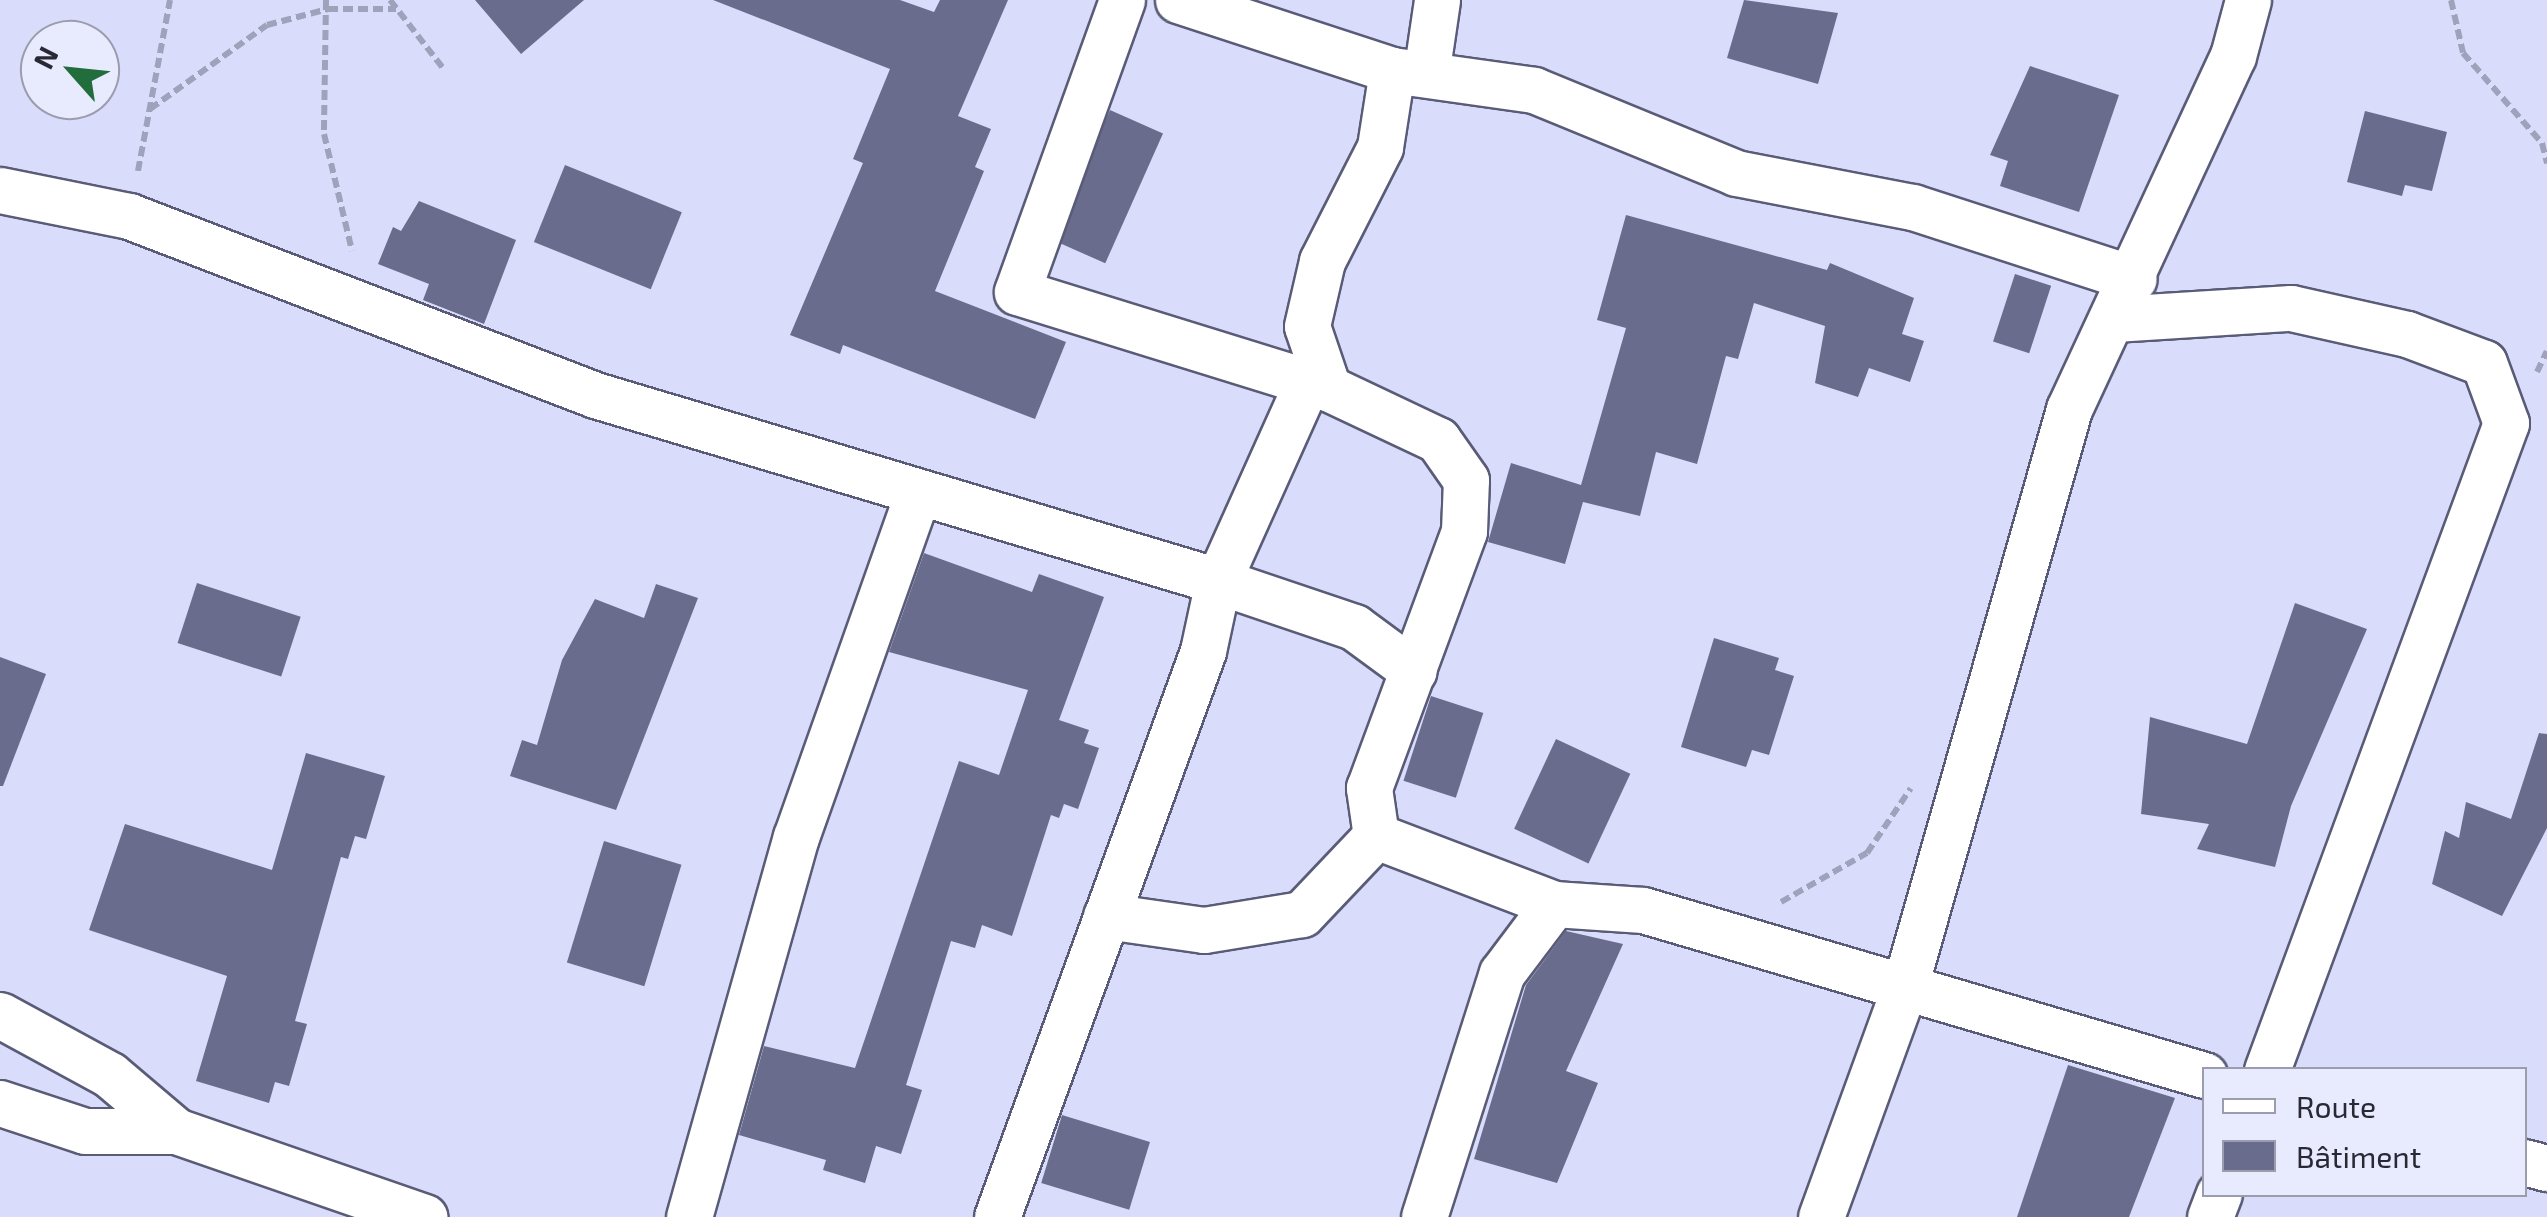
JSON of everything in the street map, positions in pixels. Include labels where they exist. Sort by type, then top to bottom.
[{"type":"street","points":[[1122,0],[1016,292],[1317,386],[1438,440],[1466,480],[1464,531],[1370,788],[1376,836]]},
{"type":"street","points":[[1178,0],[1409,69],[1534,90],[1736,174],[1914,207],[2134,279]]},
{"type":"street","points":[[997,1217],[1204,652],[1218,581],[1317,386],[1307,326],[1322,260],[1380,147],[1437,0]]},
{"type":"street","points":[[1821,1217],[1905,986],[2069,409],[2134,279],[2233,56],[2248,0]]},
{"type":"street","points":[[0,190],[129,216],[595,394],[1218,581],[1354,627],[1414,670]]},
{"type":"street","points":[[2114,319],[2291,308],[2407,334],[2484,363],[2506,423],[2267,1067]]},
{"type":"street","points":[[689,1217],[796,837],[918,492]]},
{"type":"street","points":[[1376,836],[1554,904],[1643,910],[2202,1075]]},
{"type":"street","points":[[1106,916],[1204,930],[1302,914],[1376,836]]},
{"type":"street","points":[[1424,1217],[1502,973],[1554,904]]},
{"type":"street","points":[[0,1015],[110,1075],[176,1131]]},
{"type":"street","points":[[85,1131],[110,1075]]},
{"type":"street","points":[[0,1103],[85,1131],[176,1131],[425,1217]]},
{"type":"path","points":[[129,216],[170,0]]},
{"type":"path","points":[[390,0],[444,68]]},
{"type":"path","points":[[2451,0],[2463,53],[2542,143],[2547,163]]},
{"type":"path","points":[[150,110],[267,25],[327,4],[396,9]]},
{"type":"path","points":[[327,4],[324,134],[365,306]]},
{"type":"path","points":[[1766,902],[1866,854],[1920,775]]},
{"type":"building","points":[[475,0],[584,0],[521,54]]},
{"type":"building","points":[[713,0],[900,0],[934,12],[940,0],[1008,0],[958,116],[991,129],[975,167],[984,171],[935,291],[1066,342],[1035,419],[843,345],[840,354],[790,335],[863,163],[853,159],[890,69]]},
{"type":"building","points":[[1744,0],[1838,13],[1818,84],[1727,58]]},
{"type":"building","points":[[2030,66],[2119,95],[2079,212],[2000,186],[2008,161],[1990,155]]},
{"type":"building","points":[[1110,110],[1163,134],[1105,263],[1052,240]]},
{"type":"building","points":[[2365,111],[2447,132],[2432,191],[2405,185],[2402,196],[2347,182]]},
{"type":"building","points":[[565,165],[682,212],[651,289],[534,242]]},
{"type":"building","points":[[419,201],[516,240],[484,324],[423,300],[429,284],[378,264],[393,227],[401,231]]},
{"type":"building","points":[[1626,215],[1827,270],[1830,263],[1914,298],[1902,334],[1924,341],[1910,382],[1869,368],[1858,397],[1815,383],[1825,326],[1754,303],[1738,359],[1726,356],[1697,464],[1656,452],[1640,516],[1583,502],[1565,564],[1488,542],[1511,463],[1581,485],[1626,328],[1597,320]]},
{"type":"building","points":[[2015,274],[2051,286],[2029,353],[1993,342]]},
{"type":"building","points":[[924,553],[1032,592],[1039,574],[1104,597],[1059,720],[1089,730],[1084,743],[1099,748],[1078,809],[1064,804],[1059,818],[1051,815],[1012,936],[982,925],[975,948],[951,941],[906,1085],[922,1090],[901,1154],[876,1146],[865,1183],[823,1170],[826,1160],[739,1135],[764,1046],[855,1068],[959,761],[999,775],[1028,690],[889,652]]},
{"type":"building","points":[[197,583],[301,617],[281,677],[178,643]]},
{"type":"building","points":[[656,584],[698,598],[616,810],[510,776],[522,740],[537,745],[562,660],[595,599],[644,618]]},
{"type":"building","points":[[2295,603],[2367,629],[2291,806],[2275,867],[2197,849],[2209,824],[2141,814],[2150,717],[2247,744]]},
{"type":"building","points":[[1714,638],[1779,658],[1775,670],[1794,676],[1769,755],[1752,750],[1746,767],[1681,747]]},
{"type":"building","points":[[0,657],[46,674],[3,786],[0,786]]},
{"type":"building","points":[[1431,696],[1483,713],[1456,798],[1403,781]]},
{"type":"building","points":[[2539,733],[2547,734],[2547,828],[2502,916],[2432,884],[2445,831],[2459,838],[2466,802],[2511,819]]},
{"type":"building","points":[[1556,739],[1630,774],[1588,863],[1514,829]]},
{"type":"building","points":[[306,753],[385,776],[366,839],[355,836],[348,859],[341,857],[295,1021],[307,1024],[289,1086],[275,1082],[269,1103],[196,1081],[227,976],[89,930],[125,824],[272,870]]},
{"type":"building","points":[[604,841],[681,865],[644,986],[567,962]]},
{"type":"building","points":[[1566,931],[1623,944],[1566,1071],[1598,1083],[1557,1183],[1474,1159],[1526,985]]},
{"type":"building","points":[[2068,1065],[2175,1098],[2129,1217],[2017,1217]]},
{"type":"building","points":[[1062,1115],[1150,1142],[1129,1210],[1041,1183]]}]
